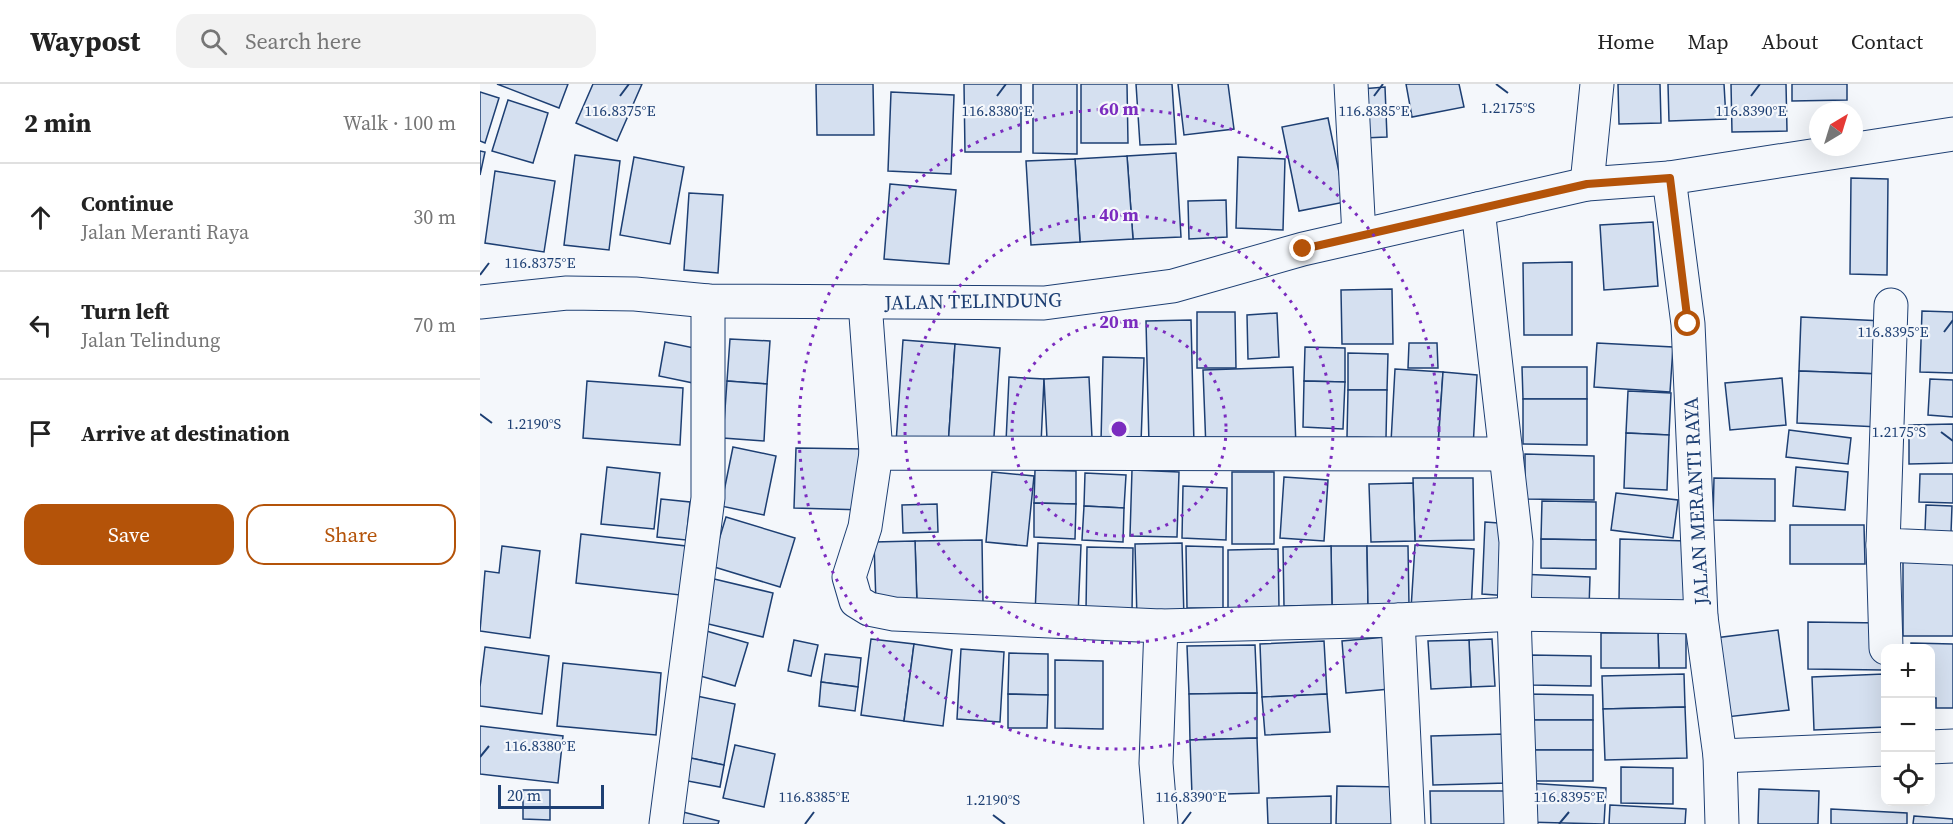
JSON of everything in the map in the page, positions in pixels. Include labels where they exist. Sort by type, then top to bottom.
[{"type":"street","points":[[1351,84],[1359,236]]},
{"type":"street","points":[[1587,184],[1597,84]]},
{"type":"street","name":"JALAN TELINDUNG","points":[[480,302],[567,293],[635,294],[708,301],[1044,303],[1161,288],[1303,249],[1587,184],[1670,178],[1953,134]]},
{"type":"street","name":"JALAN MERANTI RAYA","points":[[1670,178],[1688,324],[1701,617],[1719,756],[1722,824]]},
{"type":"street","points":[[1478,209],[1516,542],[1514,614],[1521,824]]},
{"type":"street","points":[[666,824],[708,498],[708,301]]},
{"type":"street","points":[[866,302],[876,453],[865,528],[849,578],[856,601],[869,609],[894,614],[1161,626],[1398,620],[1514,614],[1701,617]]},
{"type":"street","points":[[1886,644],[1883,545],[1891,305]]},
{"type":"street","points":[[876,453],[1506,454]]},
{"type":"street","points":[[1883,545],[1953,548]]},
{"type":"street","points":[[1398,620],[1408,824]]},
{"type":"street","points":[[1161,626],[1156,763],[1161,824]]},
{"type":"street","points":[[1935,747],[1953,746]]},
{"type":"street","points":[[1719,756],[1881,749]]},
{"type":"building","points":[[497,84],[568,84],[559,108]]},
{"type":"building","points":[[593,84],[642,84],[617,141],[576,123]]},
{"type":"building","points":[[816,84],[873,84],[874,135],[817,135]]},
{"type":"building","points":[[964,84],[1021,84],[1021,152],[965,152]]},
{"type":"building","points":[[1033,84],[1077,84],[1077,154],[1033,153]]},
{"type":"building","points":[[1081,84],[1127,84],[1128,143],[1081,143]]},
{"type":"building","points":[[1136,84],[1172,84],[1176,144],[1140,145]]},
{"type":"building","points":[[1178,84],[1228,84],[1234,129],[1184,135]]},
{"type":"building","points":[[1406,84],[1459,84],[1464,107],[1412,117]]},
{"type":"building","points":[[1618,84],[1660,84],[1661,123],[1619,124]]},
{"type":"building","points":[[1668,84],[1724,84],[1726,119],[1669,121]]},
{"type":"building","points":[[1731,84],[1786,84],[1787,131],[1732,132]]},
{"type":"building","points":[[1792,84],[1847,84],[1847,100],[1792,101]]},
{"type":"building","points":[[1385,87],[1387,137],[1363,138],[1361,89]]},
{"type":"building","points":[[480,92],[499,98],[485,143],[480,141]]},
{"type":"building","points":[[891,92],[954,95],[951,174],[888,171]]},
{"type":"building","points":[[508,100],[548,113],[533,163],[492,151]]},
{"type":"building","points":[[1328,118],[1345,202],[1299,211],[1282,127]]},
{"type":"building","points":[[480,151],[485,152],[480,175]]},
{"type":"building","points":[[1176,153],[1181,237],[1133,239],[1127,156]]},
{"type":"building","points":[[575,155],[620,161],[609,250],[564,245]]},
{"type":"building","points":[[1127,156],[1133,239],[1080,242],[1075,159]]},
{"type":"building","points":[[634,157],[684,167],[670,244],[620,235]]},
{"type":"building","points":[[1238,157],[1285,159],[1283,230],[1236,228]]},
{"type":"building","points":[[1075,159],[1080,242],[1031,245],[1026,161]]},
{"type":"building","points":[[495,171],[555,181],[544,252],[485,243]]},
{"type":"building","points":[[1851,178],[1888,179],[1887,275],[1850,274]]},
{"type":"building","points":[[890,184],[956,190],[949,264],[884,259]]},
{"type":"building","points":[[689,193],[723,195],[718,273],[684,270]]},
{"type":"building","points":[[1226,200],[1227,237],[1189,239],[1188,201]]},
{"type":"building","points":[[1653,222],[1658,286],[1604,290],[1600,225]]},
{"type":"building","points":[[1572,262],[1572,335],[1524,335],[1523,263]]},
{"type":"building","points":[[1392,289],[1393,344],[1342,344],[1341,290]]},
{"type":"building","points":[[1922,311],[1953,312],[1953,373],[1920,372]]},
{"type":"building","points":[[1197,312],[1235,312],[1236,368],[1197,368]]},
{"type":"building","points":[[1277,313],[1279,357],[1248,359],[1247,315]]},
{"type":"building","points":[[1801,317],[1883,321],[1881,374],[1799,371]]},
{"type":"building","points":[[1191,320],[1194,445],[1149,445],[1146,321]]},
{"type":"building","points":[[730,339],[770,341],[767,384],[727,381]]},
{"type":"building","points":[[903,340],[955,344],[948,447],[896,443]]},
{"type":"building","points":[[665,342],[704,350],[698,384],[659,376]]},
{"type":"building","points":[[1409,343],[1437,343],[1438,368],[1408,368]]},
{"type":"building","points":[[1597,343],[1673,347],[1670,392],[1594,387]]},
{"type":"building","points":[[955,344],[1000,348],[993,451],[948,447]]},
{"type":"building","points":[[1305,347],[1345,348],[1345,382],[1304,381]]},
{"type":"building","points":[[1348,353],[1388,354],[1387,390],[1348,390]]},
{"type":"building","points":[[1103,357],[1144,358],[1141,443],[1101,442]]},
{"type":"building","points":[[1293,367],[1296,447],[1206,449],[1203,370]]},
{"type":"building","points":[[1522,367],[1587,367],[1587,399],[1523,399]]},
{"type":"building","points":[[1395,369],[1443,372],[1438,446],[1391,442]]},
{"type":"building","points":[[1799,371],[1881,374],[1879,427],[1797,423]]},
{"type":"building","points":[[1443,372],[1477,375],[1473,448],[1438,446]]},
{"type":"building","points":[[1009,377],[1044,379],[1041,444],[1006,442]]},
{"type":"building","points":[[1089,377],[1092,438],[1047,439],[1044,379]]},
{"type":"building","points":[[1782,378],[1786,425],[1730,430],[1725,383]]},
{"type":"building","points":[[1930,379],[1953,380],[1953,417],[1928,415]]},
{"type":"building","points":[[587,381],[683,388],[680,445],[583,438]]},
{"type":"building","points":[[727,381],[767,384],[764,441],[723,438]]},
{"type":"building","points":[[1304,381],[1345,382],[1343,429],[1303,427]]},
{"type":"building","points":[[1348,390],[1387,390],[1386,438],[1347,437]]},
{"type":"building","points":[[1628,391],[1671,393],[1669,435],[1626,433]]},
{"type":"building","points":[[1523,399],[1587,399],[1587,445],[1523,444]]},
{"type":"building","points":[[1953,424],[1953,463],[1909,464],[1909,425]]},
{"type":"building","points":[[1789,430],[1851,438],[1848,464],[1786,457]]},
{"type":"building","points":[[1626,433],[1669,435],[1667,490],[1624,488]]},
{"type":"building","points":[[733,447],[776,456],[764,515],[721,506]]},
{"type":"building","points":[[796,448],[866,449],[865,510],[794,508]]},
{"type":"building","points":[[1525,454],[1594,456],[1594,500],[1525,499]]},
{"type":"building","points":[[607,467],[660,473],[654,529],[601,524]]},
{"type":"building","points":[[1796,467],[1848,472],[1845,510],[1793,506]]},
{"type":"building","points":[[1035,470],[1076,471],[1076,504],[1034,503]]},
{"type":"building","points":[[1132,470],[1179,472],[1177,537],[1130,536]]},
{"type":"building","points":[[992,472],[1034,476],[1027,546],[986,542]]},
{"type":"building","points":[[1232,472],[1274,472],[1274,544],[1232,544]]},
{"type":"building","points":[[1085,473],[1126,475],[1124,508],[1084,506]]},
{"type":"building","points":[[1920,474],[1953,474],[1953,503],[1919,502]]},
{"type":"building","points":[[1284,477],[1328,480],[1324,541],[1280,538]]},
{"type":"building","points":[[1413,478],[1473,478],[1474,540],[1415,541]]},
{"type":"building","points":[[1714,478],[1775,479],[1775,521],[1713,520]]},
{"type":"building","points":[[1413,483],[1415,541],[1371,542],[1369,484]]},
{"type":"building","points":[[1183,486],[1227,488],[1226,540],[1182,538]]},
{"type":"building","points":[[1616,493],[1678,500],[1673,538],[1611,530]]},
{"type":"building","points":[[661,499],[690,502],[686,540],[657,537]]},
{"type":"building","points":[[1542,501],[1596,502],[1596,540],[1541,539]]},
{"type":"building","points":[[1034,503],[1076,504],[1075,539],[1034,537]]},
{"type":"building","points":[[937,504],[938,532],[903,533],[902,505]]},
{"type":"building","points":[[1926,505],[1952,506],[1951,533],[1925,532]]},
{"type":"building","points":[[1084,506],[1124,508],[1123,542],[1082,540]]},
{"type":"building","points":[[726,517],[795,538],[780,587],[711,566]]},
{"type":"building","points":[[1485,522],[1512,524],[1509,596],[1482,594]]},
{"type":"building","points":[[1790,525],[1864,525],[1865,564],[1790,564]]},
{"type":"building","points":[[581,534],[686,546],[680,595],[576,583]]},
{"type":"building","points":[[1541,539],[1596,540],[1596,569],[1541,568]]},
{"type":"building","points":[[1620,539],[1687,541],[1686,602],[1619,600]]},
{"type":"building","points":[[982,540],[983,603],[917,604],[915,541]]},
{"type":"building","points":[[915,541],[917,604],[876,604],[874,542]]},
{"type":"building","points":[[1038,543],[1081,545],[1078,616],[1035,614]]},
{"type":"building","points":[[1182,543],[1184,619],[1137,619],[1135,544]]},
{"type":"building","points":[[1415,545],[1474,549],[1471,613],[1411,609]]},
{"type":"building","points":[[502,546],[540,551],[530,638],[480,631],[485,571],[499,573]]},
{"type":"building","points":[[1186,546],[1223,547],[1223,608],[1187,608]]},
{"type":"building","points":[[1331,546],[1367,546],[1368,605],[1332,605]]},
{"type":"building","points":[[1331,546],[1332,605],[1284,606],[1283,547]]},
{"type":"building","points":[[1367,546],[1408,546],[1409,605],[1368,605]]},
{"type":"building","points":[[1087,547],[1133,548],[1132,612],[1086,610]]},
{"type":"building","points":[[1278,549],[1279,608],[1228,609],[1228,550]]},
{"type":"building","points":[[1903,560],[1953,560],[1953,636],[1903,636]]},
{"type":"building","points":[[1518,574],[1590,577],[1589,608],[1517,606]]},
{"type":"building","points":[[710,578],[773,593],[763,637],[700,622]]},
{"type":"building","points":[[1808,622],[1883,623],[1881,670],[1808,669]]},
{"type":"building","points":[[703,630],[748,643],[735,686],[690,673]]},
{"type":"building","points":[[1778,630],[1789,710],[1726,717],[1715,638]]},
{"type":"building","points":[[1686,632],[1686,668],[1659,668],[1658,633]]},
{"type":"building","points":[[1601,633],[1658,633],[1659,668],[1601,668]]},
{"type":"building","points":[[1386,637],[1390,689],[1346,693],[1342,641]]},
{"type":"building","points":[[871,639],[914,644],[904,721],[861,715]]},
{"type":"building","points":[[1492,639],[1495,686],[1471,687],[1469,640]]},
{"type":"building","points":[[794,640],[818,645],[811,676],[788,671]]},
{"type":"building","points":[[1469,640],[1471,687],[1431,689],[1428,641]]},
{"type":"building","points":[[1324,641],[1327,694],[1262,697],[1260,644]]},
{"type":"building","points":[[1911,643],[1953,644],[1953,708],[1936,708],[1935,644]]},
{"type":"building","points":[[914,644],[952,650],[943,726],[904,721]]},
{"type":"building","points":[[1255,645],[1257,693],[1189,694],[1187,646]]},
{"type":"building","points":[[485,647],[549,656],[542,714],[480,706]]},
{"type":"building","points":[[961,649],[1004,652],[1000,722],[957,719]]},
{"type":"building","points":[[1009,653],[1048,654],[1048,695],[1008,694]]},
{"type":"building","points":[[825,654],[861,658],[858,687],[821,682]]},
{"type":"building","points":[[1530,655],[1591,656],[1591,686],[1530,685]]},
{"type":"building","points":[[1055,660],[1103,661],[1103,729],[1055,728]]},
{"type":"building","points":[[563,663],[661,673],[656,735],[557,726]]},
{"type":"building","points":[[1684,674],[1685,707],[1603,709],[1602,676]]},
{"type":"building","points":[[1881,674],[1881,727],[1814,730],[1812,677]]},
{"type":"building","points":[[821,682],[858,687],[855,711],[819,706]]},
{"type":"building","points":[[1257,693],[1257,738],[1190,740],[1189,694]]},
{"type":"building","points":[[1008,694],[1048,695],[1047,728],[1008,728]]},
{"type":"building","points":[[1327,694],[1330,732],[1265,735],[1262,697]]},
{"type":"building","points":[[1524,694],[1593,695],[1593,720],[1524,720]]},
{"type":"building","points":[[692,695],[735,704],[724,765],[681,756]]},
{"type":"building","points":[[1685,707],[1687,758],[1605,760],[1603,709]]},
{"type":"building","points":[[1524,720],[1593,720],[1593,750],[1524,750]]},
{"type":"building","points":[[480,726],[563,736],[558,783],[480,774]]},
{"type":"building","points":[[1505,734],[1507,783],[1433,785],[1431,736]]},
{"type":"building","points":[[1257,738],[1259,793],[1192,795],[1190,740]]},
{"type":"building","points":[[735,745],[775,754],[764,807],[723,798]]},
{"type":"building","points":[[1524,750],[1593,750],[1593,781],[1523,781]]},
{"type":"building","points":[[681,756],[724,765],[720,787],[677,779]]},
{"type":"building","points":[[1621,767],[1673,768],[1673,804],[1621,803]]},
{"type":"building","points":[[1526,783],[1606,788],[1604,824],[1525,822]]},
{"type":"building","points":[[1337,786],[1404,787],[1404,824],[1336,824]]},
{"type":"building","points":[[1759,789],[1819,791],[1818,824],[1758,824]]},
{"type":"building","points":[[523,790],[550,790],[550,820],[523,819]]},
{"type":"building","points":[[1430,791],[1509,791],[1509,824],[1431,824]]},
{"type":"building","points":[[1331,796],[1331,824],[1268,824],[1267,798]]},
{"type":"building","points":[[1610,805],[1686,809],[1685,824],[1609,824]]},
{"type":"building","points":[[1831,809],[1907,813],[1907,824],[1831,824]]},
{"type":"building","points":[[675,810],[719,821],[718,824],[671,824]]},
{"type":"building","points":[[1914,816],[1953,819],[1953,824],[1913,824]]},
{"type":"route","points":[[1303,249],[1587,184],[1670,178],[1688,324]]}]
